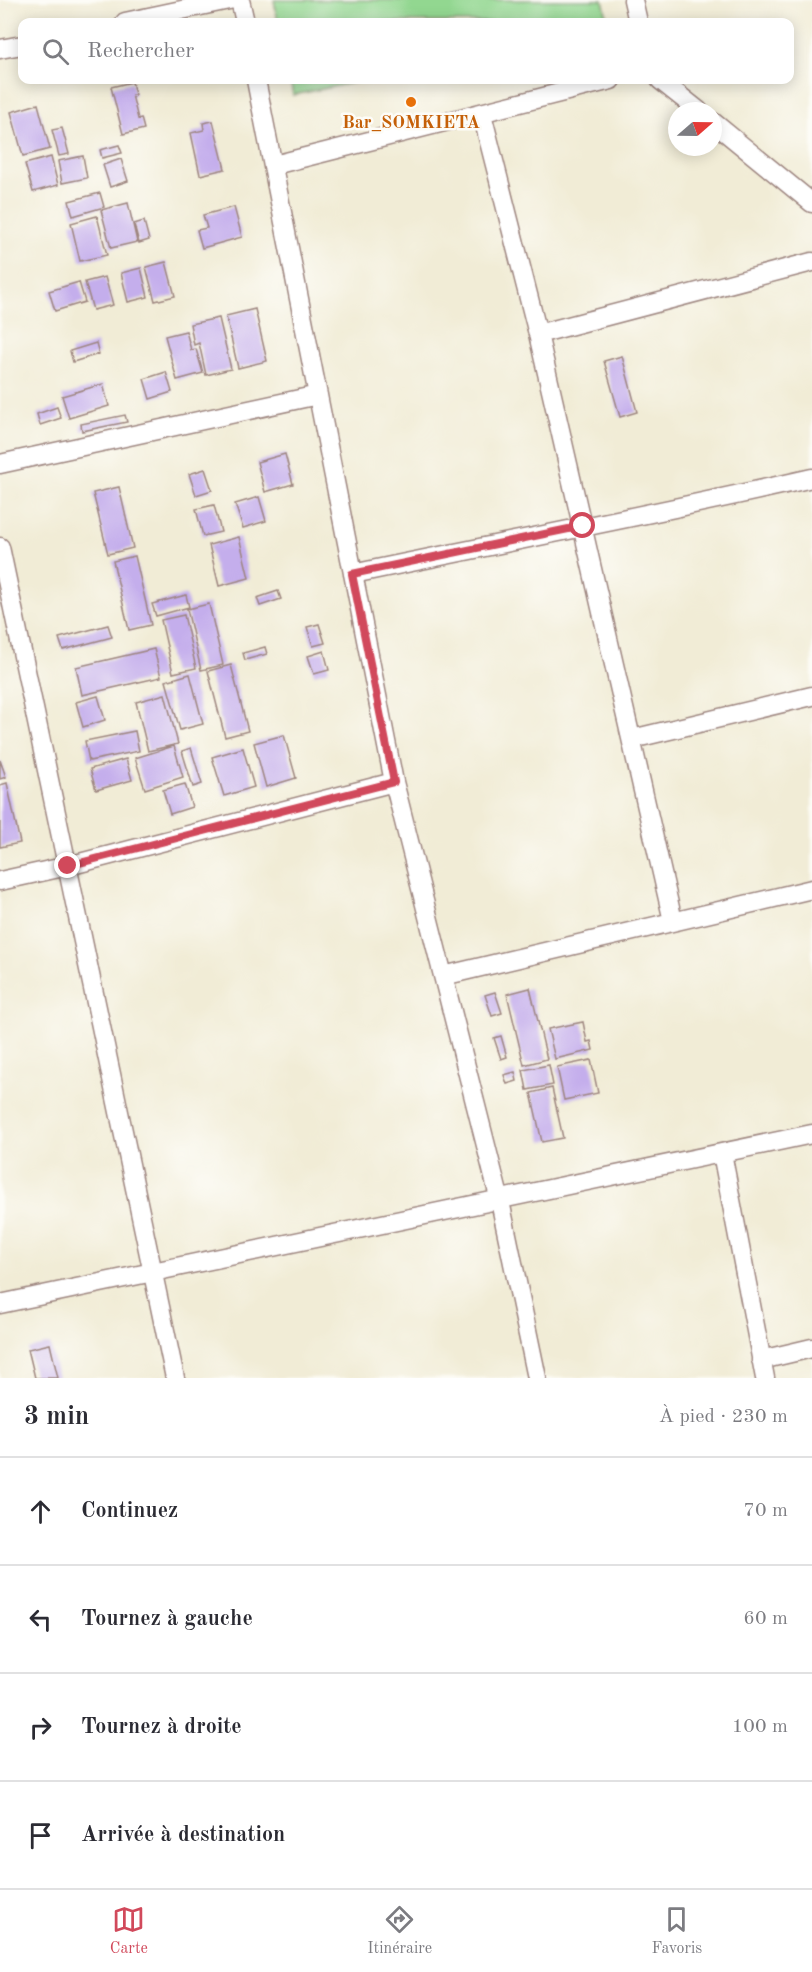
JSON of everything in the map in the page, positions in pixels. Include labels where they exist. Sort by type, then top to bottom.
[{"type":"street","points":[[144,18],[229,0]]},
{"type":"street","points":[[240,0],[244,18]]},
{"type":"street","points":[[633,0],[637,18]]},
{"type":"street","points":[[0,50],[18,46]]},
{"type":"street","points":[[257,84],[394,782],[500,1201],[537,1378]]},
{"type":"street","points":[[274,165],[596,84]]},
{"type":"street","points":[[665,84],[688,102]]},
{"type":"street","points":[[482,114],[538,334],[673,921]]},
{"type":"street","points":[[722,129],[812,203]]},
{"type":"street","points":[[538,334],[812,262]]},
{"type":"street","points":[[0,464],[318,395]]},
{"type":"street","points":[[352,574],[706,502],[812,478]]},
{"type":"street","points":[[0,547],[175,1378]]},
{"type":"street","points":[[632,739],[812,696]]},
{"type":"street","points":[[0,881],[68,866],[394,782]]},
{"type":"street","points":[[442,976],[812,889]]},
{"type":"street","points":[[0,1304],[812,1134]]},
{"type":"street","points":[[722,1153],[763,1369],[812,1348]]},
{"type":"green space","points":[[274,0],[603,0],[607,18],[277,18]]},
{"type":"green space","points":[[291,84],[347,84],[293,95]]},
{"type":"building","points":[[132,84],[135,95],[132,95],[138,119],[141,118],[144,129],[123,134],[111,87]]},
{"type":"building","points":[[38,104],[50,149],[23,156],[11,112]]},
{"type":"building","points":[[213,121],[225,169],[200,175],[191,133],[204,130],[203,123]]},
{"type":"building","points":[[62,128],[69,154],[59,156],[52,130]]},
{"type":"building","points":[[119,145],[122,153],[102,158],[100,150]]},
{"type":"building","points":[[83,156],[87,178],[62,183],[58,161]]},
{"type":"building","points":[[51,157],[58,185],[33,192],[25,164]]},
{"type":"building","points":[[121,159],[128,181],[110,187],[103,165]]},
{"type":"building","points":[[100,193],[104,207],[73,216],[69,201]]},
{"type":"building","points":[[128,203],[137,242],[111,248],[101,210]]},
{"type":"building","points":[[234,207],[242,237],[202,248],[197,230],[207,228],[203,215]]},
{"type":"building","points":[[97,216],[107,255],[80,261],[71,223]]},
{"type":"building","points":[[144,221],[149,240],[139,243],[134,224]]},
{"type":"building","points":[[166,262],[175,296],[155,301],[146,267]]},
{"type":"building","points":[[141,268],[148,297],[128,302],[121,273]]},
{"type":"building","points":[[105,277],[113,305],[93,310],[85,282]]},
{"type":"building","points":[[79,282],[85,302],[55,311],[49,291]]},
{"type":"building","points":[[255,309],[267,361],[238,368],[226,316]]},
{"type":"building","points":[[219,318],[231,369],[206,375],[199,343],[194,345],[190,324]]},
{"type":"building","points":[[186,331],[191,350],[196,349],[203,373],[177,380],[165,336]]},
{"type":"building","points":[[96,343],[99,354],[73,362],[70,351]]},
{"type":"building","points":[[622,356],[637,412],[620,417],[604,361]]},
{"type":"building","points":[[166,372],[172,392],[150,399],[144,379]]},
{"type":"building","points":[[103,384],[109,406],[69,418],[62,396]]},
{"type":"building","points":[[57,407],[61,418],[40,425],[37,414]]},
{"type":"building","points":[[125,415],[127,422],[82,431],[81,424]]},
{"type":"building","points":[[285,454],[293,484],[265,492],[257,462]]},
{"type":"building","points":[[205,469],[212,490],[196,495],[189,474]]},
{"type":"building","points":[[119,487],[133,548],[108,554],[93,493]]},
{"type":"building","points":[[259,497],[266,521],[243,528],[235,504]]},
{"type":"building","points":[[214,505],[221,532],[203,536],[196,509]]},
{"type":"building","points":[[239,537],[249,578],[219,586],[209,545]]},
{"type":"building","points":[[135,556],[151,625],[129,630],[113,561]]},
{"type":"building","points":[[278,591],[281,599],[260,606],[257,598]]},
{"type":"building","points":[[186,595],[189,607],[156,616],[152,604]]},
{"type":"building","points":[[209,604],[223,665],[201,670],[187,609]]},
{"type":"building","points":[[184,615],[196,668],[173,673],[161,620]]},
{"type":"building","points":[[319,624],[325,643],[313,646],[307,627]]},
{"type":"building","points":[[108,625],[112,637],[63,650],[59,638]]},
{"type":"building","points":[[265,647],[267,654],[245,660],[243,653]]},
{"type":"building","points":[[154,649],[161,677],[82,695],[76,667]]},
{"type":"building","points":[[324,651],[329,670],[314,674],[308,656]]},
{"type":"building","points":[[231,665],[248,731],[225,737],[208,671]]},
{"type":"building","points":[[190,674],[203,724],[180,730],[166,681]]},
{"type":"building","points":[[165,694],[178,744],[148,751],[136,702]]},
{"type":"building","points":[[98,696],[105,720],[83,727],[76,702]]},
{"type":"building","points":[[135,731],[139,751],[89,761],[85,741]]},
{"type":"building","points":[[284,735],[296,778],[266,787],[254,743]]},
{"type":"building","points":[[174,746],[183,777],[145,789],[135,758]]},
{"type":"building","points":[[191,748],[202,784],[193,787],[182,751]]},
{"type":"building","points":[[243,748],[254,787],[224,796],[212,757]]},
{"type":"building","points":[[126,759],[132,780],[96,790],[90,769]]},
{"type":"building","points":[[0,760],[6,777],[0,779]]},
{"type":"building","points":[[7,783],[20,843],[0,847],[0,785]]},
{"type":"building","points":[[185,784],[192,807],[170,814],[163,790]]},
{"type":"building","points":[[530,988],[547,1059],[524,1065],[507,994]]},
{"type":"building","points":[[495,992],[502,1013],[492,1016],[485,995]]},
{"type":"building","points":[[583,1022],[587,1042],[591,1041],[593,1050],[555,1059],[548,1029]]},
{"type":"building","points":[[501,1036],[507,1057],[501,1059],[494,1038]]},
{"type":"building","points":[[591,1060],[598,1093],[564,1100],[557,1067]]},
{"type":"building","points":[[549,1065],[553,1085],[527,1090],[523,1070]]},
{"type":"building","points":[[515,1072],[517,1081],[507,1084],[504,1075]]},
{"type":"building","points":[[552,1088],[563,1138],[542,1142],[531,1093]]},
{"type":"building","points":[[50,1344],[58,1378],[35,1378],[28,1349]]},
{"type":"place","name":"Bar_SOMKIETA","points":[[411,102]]},
{"type":"route","points":[[68,866],[394,782],[352,574],[583,526]]}]
